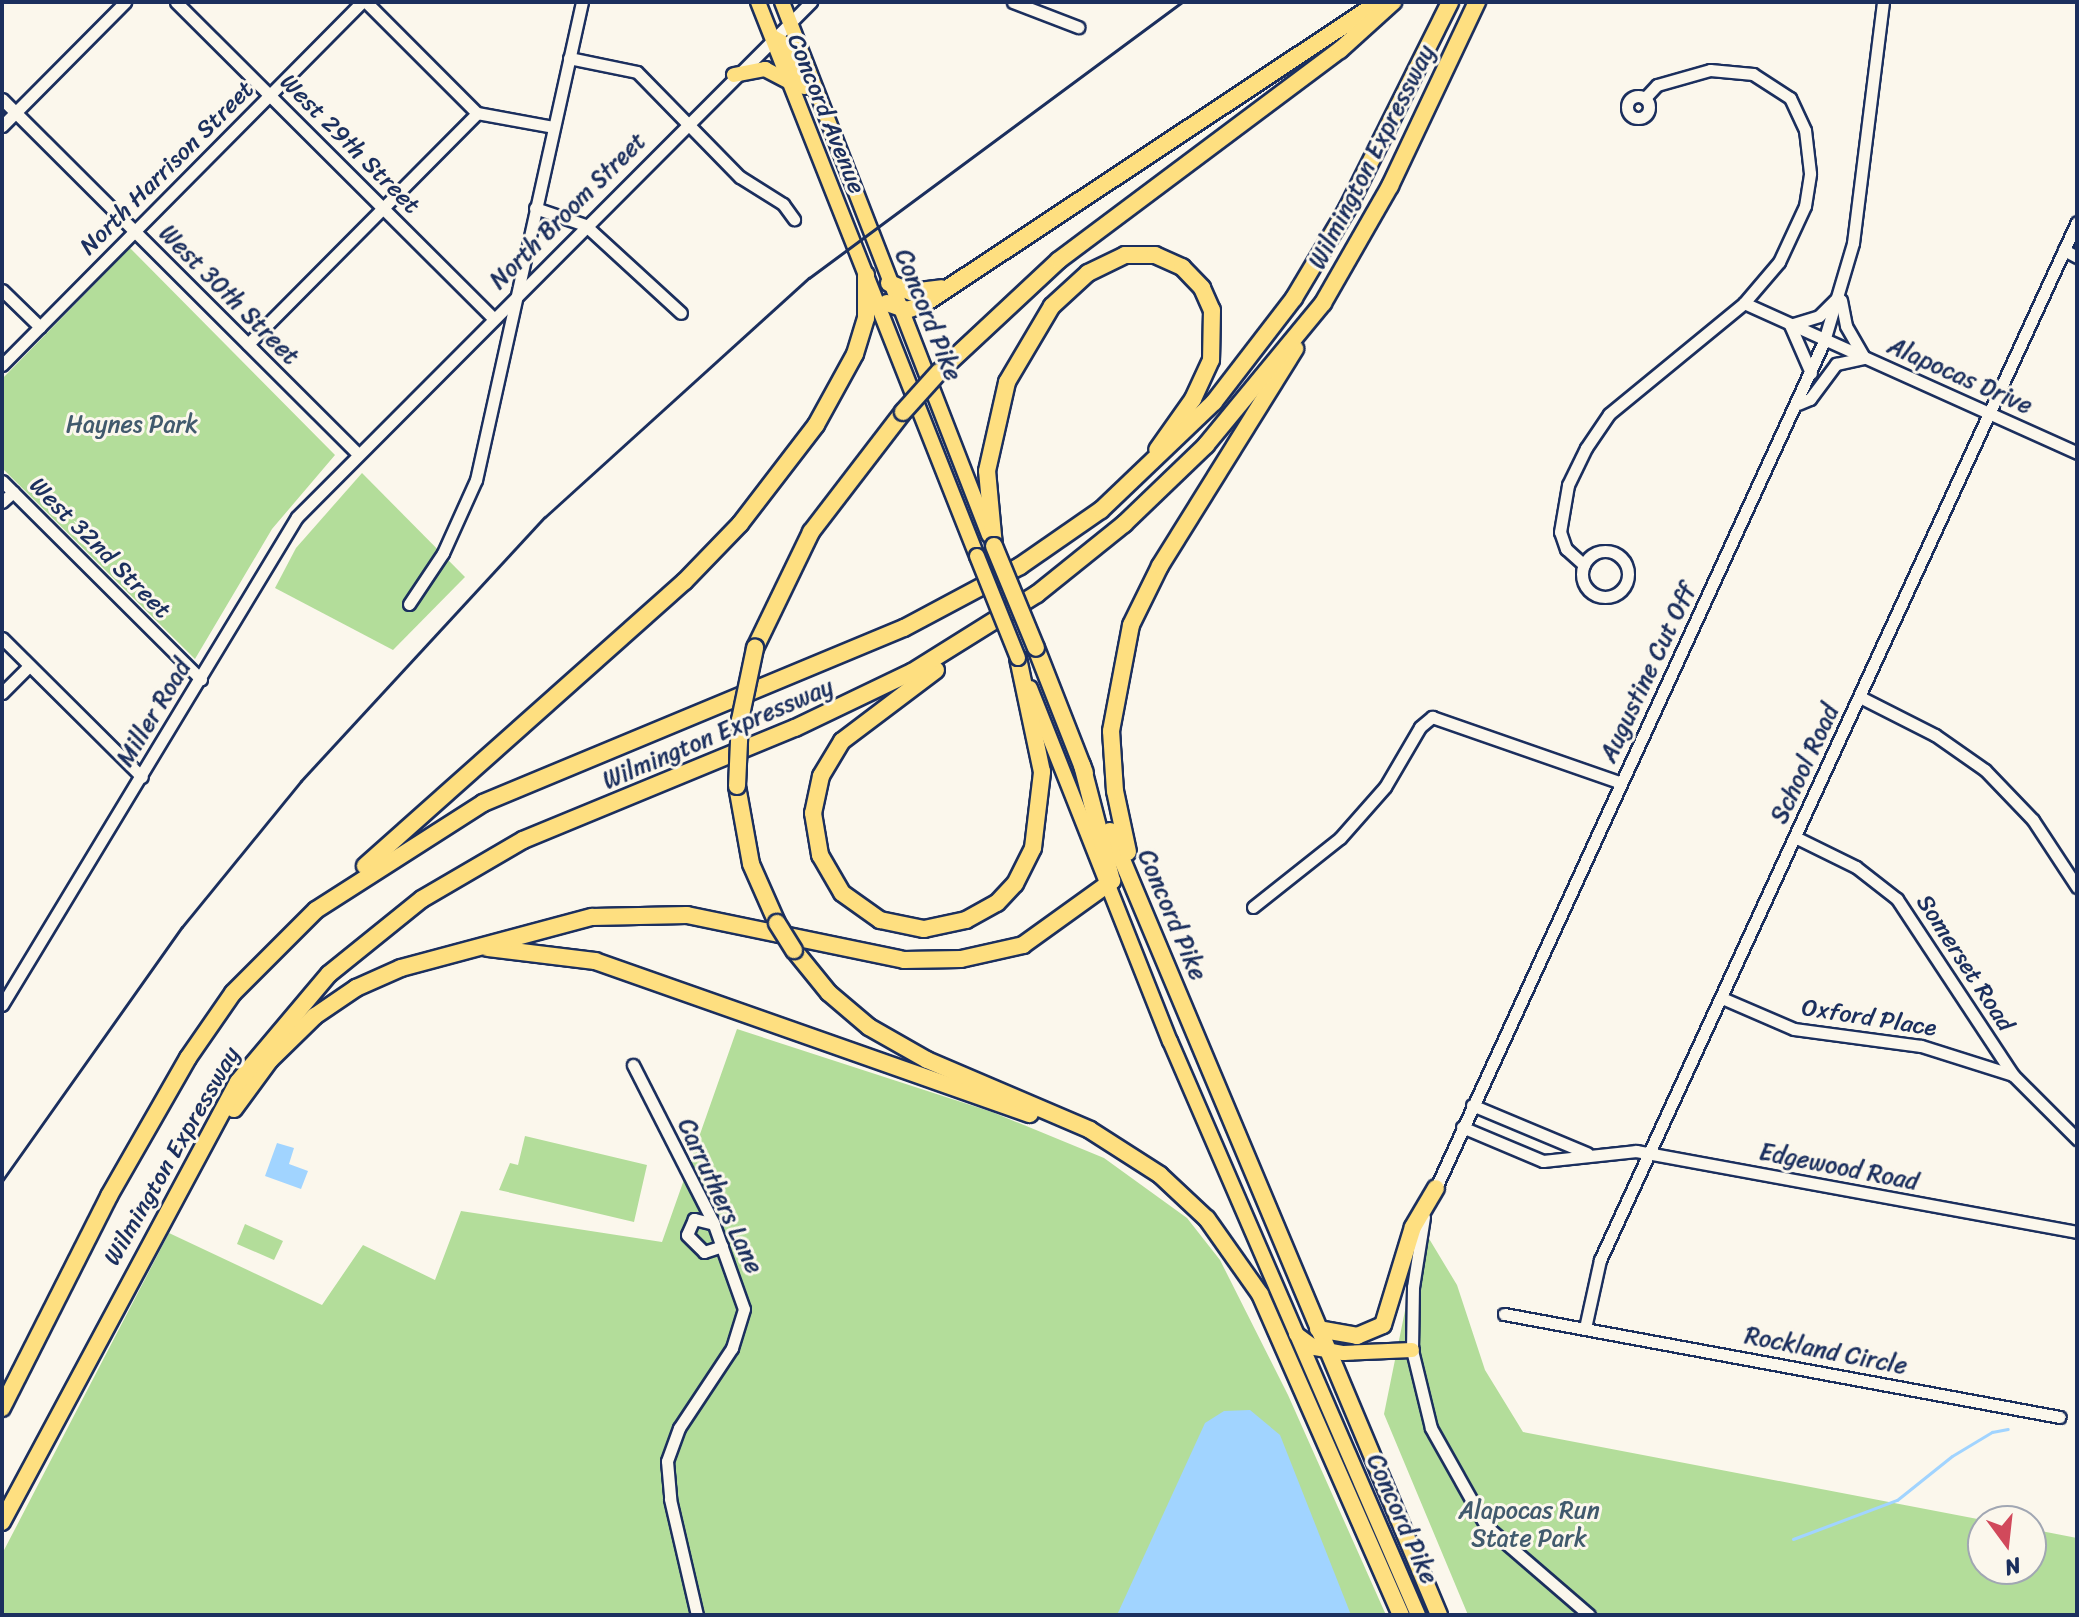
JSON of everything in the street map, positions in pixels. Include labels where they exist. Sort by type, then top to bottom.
[{"type":"highway","points":[[893,306],[924,304],[1379,2]]},
{"type":"highway","points":[[1393,2],[1340,50],[1050,268],[939,372],[903,412],[811,532],[755,648],[740,720],[737,786],[751,864],[777,923],[794,950],[829,993],[869,1027],[927,1060],[1064,1117],[1120,1149],[1193,1206],[1251,1279],[1401,1615]]},
{"type":"highway","name":"Wilmington Expressway","points":[[2,1408],[106,1202],[188,1058],[233,993],[316,910],[483,803],[904,628],[1033,558],[1148,470],[1214,402],[1268,335],[1347,209],[1450,2]]},
{"type":"highway","name":"Wilmington Expressway","points":[[2,1522],[154,1230],[238,1082],[269,1041],[329,974],[422,899],[523,840],[880,690],[989,626],[1094,548],[1206,445],[1323,303],[1390,186],[1477,2]]},
{"type":"highway","points":[[994,546],[990,447],[1007,382],[1028,340],[1052,306],[1102,264],[1125,255],[1167,260],[1193,276],[1212,310],[1211,360],[1204,379],[1158,449],[1033,558]]},
{"type":"highway","points":[[316,910],[684,582],[740,524],[816,425],[855,354],[866,318],[866,275]]},
{"type":"highway","points":[[889,283],[911,292],[931,291],[969,275]]},
{"type":"highway","points":[[1140,900],[1111,761],[1115,689],[1131,625],[1160,566],[1323,303]]},
{"type":"highway","name":"Concord Pike","points":[[994,546],[1082,765],[1439,1615]]},
{"type":"highway","points":[[1018,658],[1042,772],[1036,837],[1022,872],[997,903],[954,925],[907,928],[869,914],[834,882],[816,841],[814,798],[833,753],[880,709],[996,632],[1094,548]]},
{"type":"highway","points":[[154,1230],[181,1199],[238,1102],[270,1060],[315,1016],[356,988],[401,968],[592,917],[641,913],[687,915],[882,958],[943,961],[1023,945],[1108,886],[1112,867],[1082,765]]},
{"type":"highway","points":[[475,947],[609,965],[1120,1149]]},
{"type":"highway","points":[[1318,1329],[1357,1336],[1383,1325],[1420,1210],[1436,1188]]},
{"type":"main road","name":"Concord Avenue","points":[[758,2],[853,242]]},
{"type":"main road","name":"Concord Avenue","points":[[782,2],[867,231]]},
{"type":"main road","points":[[772,37],[790,51],[893,306]]},
{"type":"main road","points":[[734,75],[765,69],[791,84]]},
{"type":"main road","name":"Concord Pike","points":[[867,231],[889,283],[893,306],[944,419],[994,546]]},
{"type":"main road","name":"Concord Pike","points":[[853,242],[1108,886],[1418,1615]]},
{"type":"main road","points":[[1296,1334],[1328,1351],[1412,1350]]},
{"type":"street","points":[[2,126],[125,2]]},
{"type":"street","name":"West 29th Street","points":[[176,2],[493,318]]},
{"type":"street","points":[[364,2],[477,113],[553,127]]},
{"type":"street","name":"North Harrison Street","points":[[2,365],[364,2]]},
{"type":"street","points":[[409,604],[443,553],[470,496],[582,2]]},
{"type":"street","name":"North Broom Street","points":[[357,453],[772,37],[811,2]]},
{"type":"street","points":[[1013,2],[1078,27]]},
{"type":"street","name":"Augustine Cut Off","points":[[1589,1615],[1508,1549],[1474,1510],[1431,1428],[1412,1350],[1417,1257],[1436,1188],[1462,1127],[1798,404],[1824,341],[1841,293],[1861,191],[1883,2]]},
{"type":"street","points":[[569,58],[637,72],[689,120],[740,177],[783,204],[794,219]]},
{"type":"street","points":[[1584,565],[1566,549],[1560,532],[1568,485],[1586,448],[1609,414],[1744,303],[1779,262],[1805,206],[1809,153],[1790,98],[1753,74],[1728,68],[1657,85],[1645,98]]},
{"type":"street","name":"West 30th Street","points":[[2,99],[357,453]]},
{"type":"street","points":[[248,344],[477,113]]},
{"type":"street","points":[[535,208],[585,225],[681,313]]},
{"type":"street","name":"School Road","points":[[1585,1328],[1600,1260],[2077,222]]},
{"type":"street","points":[[2064,250],[2077,257]]},
{"type":"street","points":[[2,290],[40,327]]},
{"type":"street","points":[[1811,374],[1790,325],[1819,316],[1841,293]]},
{"type":"street","points":[[1798,404],[1810,399],[1836,364],[1865,358],[1846,326],[1841,293]]},
{"type":"street","name":"Alapocas Drive","points":[[1744,303],[2077,453]]},
{"type":"street","name":"Miller Road","points":[[2,1005],[201,679],[289,527],[357,453]]},
{"type":"street","name":"West 32nd Street","points":[[2,481],[201,679]]},
{"type":"street","points":[[2,502],[13,492]]},
{"type":"street","points":[[1597,553],[1613,553],[1625,563],[1627,582],[1614,596],[1595,595],[1583,580],[1584,565],[1597,553]]},
{"type":"street","points":[[2,638],[142,777]]},
{"type":"street","points":[[2,693],[29,666]]},
{"type":"street","points":[[1860,697],[1935,735],[1985,770],[2033,820],[2077,887]]},
{"type":"street","points":[[1253,907],[1350,828],[1385,787],[1420,727],[1432,717],[1621,783]]},
{"type":"street","name":"Somerset Road","points":[[1795,837],[1856,867],[1897,899],[2013,1075],[2077,1139]]},
{"type":"street","name":"Oxford Place","points":[[1722,998],[1794,1029],[1921,1046],[2013,1075]]},
{"type":"street","name":"Carruthers Lane","points":[[633,1065],[714,1224],[743,1301],[742,1325],[674,1438],[666,1473],[697,1615]]},
{"type":"street","name":"Edgewood Road","points":[[1472,1105],[1550,1141],[1592,1154]]},
{"type":"street","name":"Edgewood Road","points":[[1462,1127],[1543,1161],[1592,1154],[1650,1154],[2077,1232]]},
{"type":"street","points":[[714,1224],[694,1219],[687,1235],[704,1252],[722,1246]]},
{"type":"street","name":"Rockland Circle","points":[[1504,1314],[2060,1417]]},
{"type":"green space","name":"Haynes Park","points":[[130,248],[335,455],[272,529],[195,659],[2,468],[2,379]]},
{"type":"green space","points":[[362,473],[465,577],[393,650],[275,588],[296,548]]},
{"type":"green space","points":[[737,1029],[992,1112],[1104,1158],[1187,1218],[1220,1260],[1288,1395],[1386,1615],[2,1615],[2,1554],[169,1233],[322,1305],[363,1245],[435,1280],[461,1211],[662,1242]]},
{"type":"green space","points":[[525,1136],[647,1165],[634,1222],[499,1190],[510,1163],[518,1165]]},
{"type":"green space","points":[[245,1224],[283,1241],[274,1260],[237,1244]]},
{"type":"green space","name":"Alapocas Run State Park","points":[[1422,1227],[1457,1285],[1485,1370],[1523,1432],[1967,1517],[1967,1585],[2047,1585],[2047,1532],[2077,1538],[2077,1615],[1468,1615],[1384,1414]]},
{"type":"water","points":[[277,1143],[294,1148],[289,1164],[308,1171],[301,1189],[265,1176]]},
{"type":"water","points":[[1250,1410],[1280,1435],[1351,1615],[1117,1615],[1205,1423],[1224,1411]]},
{"type":"waterway","points":[[1793,1539],[1897,1500],[1952,1456],[1992,1432],[2008,1429]]},
{"type":"railway","points":[[2,1181],[182,927],[301,781],[545,517],[809,278],[1182,2]]}]
